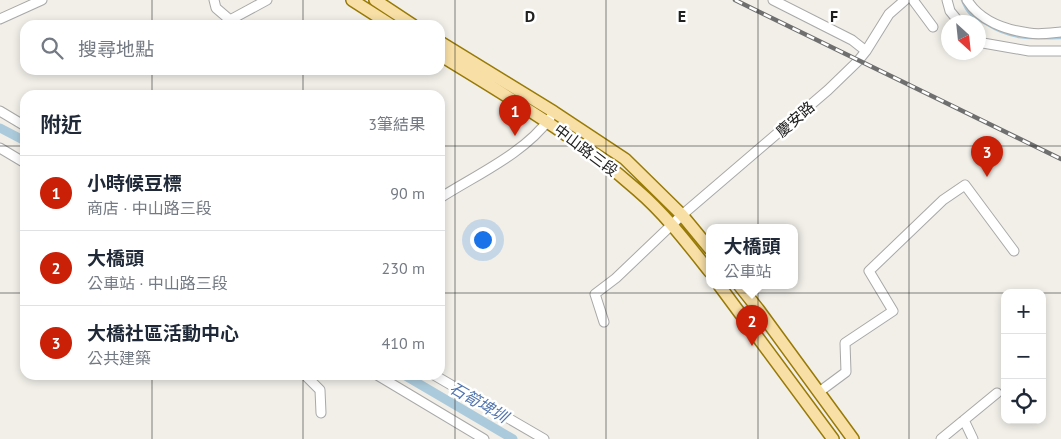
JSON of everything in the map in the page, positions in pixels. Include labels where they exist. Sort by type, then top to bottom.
[{"type":"main road","points":[[352,0],[383,20]]},
{"type":"main road","points":[[375,0],[405,20]]},
{"type":"main road","name":"中山路三段","points":[[445,45],[554,112],[625,159],[682,215],[706,244]]},
{"type":"main road","name":"中山路三段","points":[[445,58],[547,122],[582,146],[638,190],[672,225],[706,267]]},
{"type":"main road","points":[[722,289],[833,439]]},
{"type":"main road","points":[[742,289],[852,439]]},
{"type":"street","points":[[0,19],[42,0]]},
{"type":"street","points":[[214,0],[216,8],[230,20],[267,0]]},
{"type":"street","points":[[773,0],[852,40],[866,51]]},
{"type":"street","name":"慶安路","points":[[604,322],[595,294],[616,278],[682,215],[828,90],[866,51],[879,27],[889,14],[905,0]]},
{"type":"street","points":[[913,0],[933,27]]},
{"type":"street","points":[[947,0],[953,15]]},
{"type":"street","points":[[967,0],[973,10],[989,21],[1003,27],[1030,34],[1061,32]]},
{"type":"street","points":[[986,44],[1029,52],[1061,51]]},
{"type":"street","points":[[0,111],[20,123]]},
{"type":"street","points":[[445,195],[491,168],[532,137],[554,112]]},
{"type":"street","points":[[0,148],[20,160]]},
{"type":"street","points":[[818,392],[846,372],[845,343],[892,311],[869,271],[943,200],[965,185],[1014,251]]},
{"type":"street","points":[[311,380],[320,390],[321,413]]},
{"type":"street","points":[[385,380],[484,439]]},
{"type":"street","points":[[443,380],[544,439]]},
{"type":"street","points":[[940,439],[997,393]]},
{"type":"street","points":[[964,420],[973,439]]},
{"type":"waterway","points":[[962,0],[971,15],[1004,33],[1031,38],[1061,38]]},
{"type":"waterway","name":"石筍埤圳","points":[[0,128],[20,138]]},
{"type":"waterway","name":"石筍埤圳","points":[[413,380],[513,439]]},
{"type":"railway","points":[[735,0],[1061,159]]},
{"type":"place","name":"小時候豆標","points":[[515,136]]},
{"type":"place","name":"大橋社區活動中心","points":[[987,177]]},
{"type":"place","name":"大橋頭","points":[[752,346]]}]
